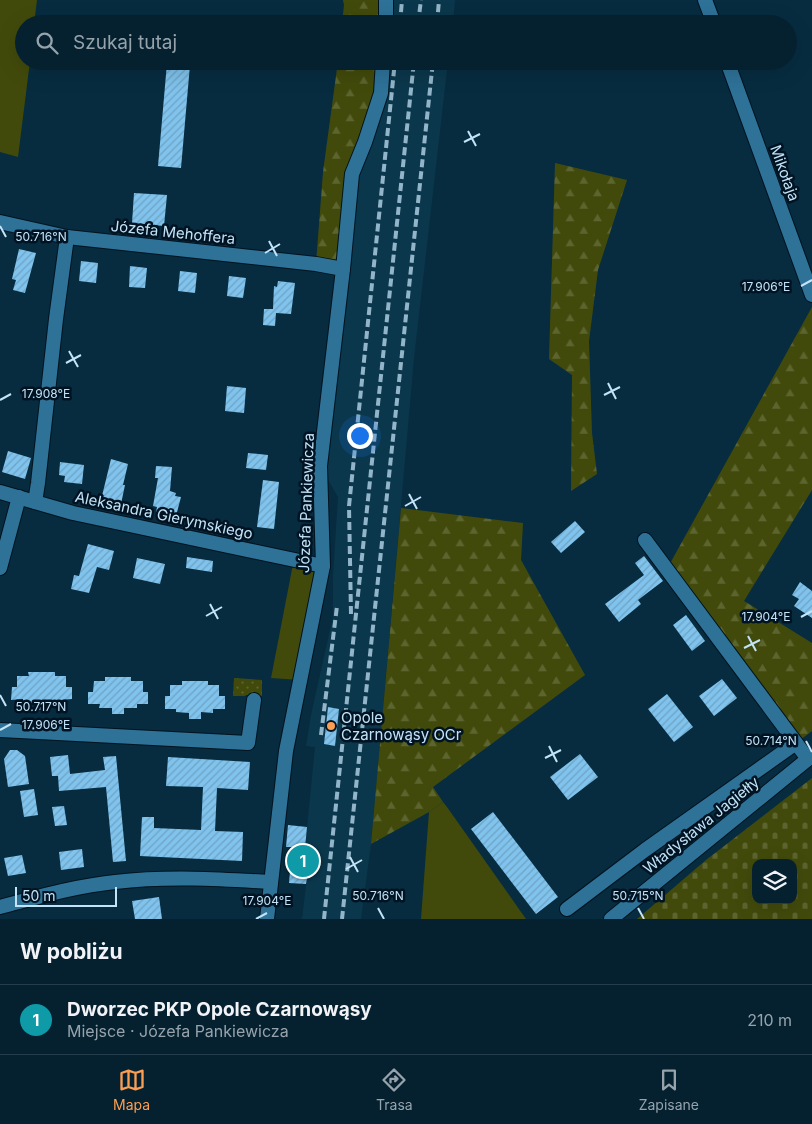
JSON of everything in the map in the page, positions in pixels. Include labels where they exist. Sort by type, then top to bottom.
[{"type":"street","points":[[386,0],[386,15]]},
{"type":"street","points":[[705,0],[711,15]]},
{"type":"street","name":"Józefa Pankiewicza","points":[[267,919],[286,751],[322,566],[320,466],[352,174],[381,93],[382,70]]},
{"type":"street","name":"Mikołaja","points":[[730,70],[812,296]]},
{"type":"street","name":"Józefa Mehoffera","points":[[0,222],[67,237],[316,264],[343,269]]},
{"type":"street","points":[[35,502],[67,237]]},
{"type":"street","name":"Aleksandra Gierymskiego","points":[[0,492],[73,513],[322,566]]},
{"type":"street","points":[[0,568],[18,497]]},
{"type":"street","points":[[645,540],[796,743],[810,758]]},
{"type":"street","points":[[0,730],[248,743],[254,700]]},
{"type":"street","points":[[567,909],[645,850],[796,743]]},
{"type":"street","name":"Władysława Jagiełły","points":[[611,919],[810,758]]},
{"type":"street","points":[[0,908],[78,888],[114,882],[176,878],[271,882]]},
{"type":"shaded area","points":[[386,0],[455,0],[454,15],[386,15]]},
{"type":"shaded area","points":[[381,70],[447,70],[414,358],[371,844],[361,919],[302,919],[307,878],[310,868],[314,868],[316,853],[309,852],[309,848],[305,848],[315,747],[306,746],[333,617],[333,577],[338,497],[320,466],[352,174]]},
{"type":"green space","points":[[0,0],[37,0],[35,15],[15,15],[15,70],[29,70],[18,157],[0,152]]},
{"type":"green space","points":[[343,0],[386,0],[386,15],[343,15]]},
{"type":"green space","points":[[337,70],[381,70],[352,174],[343,269],[316,264],[323,172]]},
{"type":"green space","points":[[555,163],[627,180],[598,270],[589,341],[592,433],[597,474],[571,491],[572,375],[549,359]]},
{"type":"green space","points":[[812,307],[812,490],[744,601],[812,643],[812,731],[796,743],[667,569]]},
{"type":"green space","points":[[401,508],[523,523],[521,560],[585,675],[433,787],[443,802],[429,812],[371,844]]},
{"type":"green space","points":[[294,559],[323,566],[300,680],[271,678]]},
{"type":"green space","points":[[234,678],[262,680],[262,696],[233,696]]},
{"type":"green space","points":[[812,778],[812,919],[637,919],[706,860]]},
{"type":"green space","points":[[443,802],[526,919],[421,919],[429,812]]},
{"type":"building","points":[[166,70],[190,70],[181,168],[158,166]]},
{"type":"building","points":[[134,193],[167,195],[164,226],[132,223]]},
{"type":"building","points":[[19,249],[36,253],[25,293],[13,290],[16,280],[12,279]]},
{"type":"building","points":[[81,261],[98,263],[96,283],[79,281]]},
{"type":"building","points":[[130,266],[147,268],[145,288],[129,287]]},
{"type":"building","points":[[180,271],[197,273],[195,293],[178,291]]},
{"type":"building","points":[[229,276],[246,278],[243,298],[227,296]]},
{"type":"building","points":[[278,281],[295,283],[291,314],[276,313],[275,326],[263,325],[264,309],[273,309],[274,286],[277,287]]},
{"type":"building","points":[[227,386],[246,388],[244,413],[225,411]]},
{"type":"building","points":[[8,451],[31,458],[25,479],[2,472]]},
{"type":"building","points":[[248,453],[268,455],[266,470],[246,468]]},
{"type":"building","points":[[111,459],[128,464],[121,504],[101,500]]},
{"type":"building","points":[[60,462],[84,465],[82,484],[64,482],[65,476],[59,475]]},
{"type":"building","points":[[156,466],[172,467],[170,491],[176,493],[175,496],[181,497],[176,516],[156,512],[157,507],[153,506],[158,478],[155,478]]},
{"type":"building","points":[[263,480],[279,482],[274,529],[257,527]]},
{"type":"building","points":[[575,521],[585,532],[561,553],[551,542]]},
{"type":"building","points":[[88,544],[114,551],[109,570],[97,567],[89,593],[71,589],[74,575],[79,576]]},
{"type":"building","points":[[644,556],[663,581],[638,600],[641,604],[619,622],[605,604],[644,575],[635,563]]},
{"type":"building","points":[[187,557],[213,561],[212,572],[186,568]]},
{"type":"building","points":[[137,558],[165,564],[160,584],[133,578]]},
{"type":"building","points":[[800,582],[812,591],[812,618],[794,606],[799,599],[792,595]]},
{"type":"building","points":[[686,615],[705,641],[692,651],[673,625]]},
{"type":"building","points":[[28,672],[55,672],[55,676],[66,676],[66,687],[72,687],[72,699],[60,700],[60,703],[48,703],[48,710],[36,710],[36,703],[23,703],[23,699],[11,700],[12,687],[17,687],[17,676],[29,676]]},
{"type":"building","points":[[105,677],[131,677],[131,681],[143,681],[143,692],[148,692],[148,704],[137,704],[137,708],[124,708],[124,714],[112,714],[112,708],[99,708],[100,704],[88,704],[88,692],[93,692],[94,681],[105,681]]},
{"type":"building","points":[[722,679],[737,698],[714,716],[699,696]]},
{"type":"building","points":[[182,681],[208,681],[208,685],[219,685],[219,696],[225,696],[225,709],[213,709],[213,713],[201,712],[201,719],[189,719],[189,713],[176,712],[176,709],[165,709],[165,696],[170,696],[170,685],[182,685]]},
{"type":"building","points":[[667,694],[693,727],[674,742],[648,709]]},
{"type":"building","name":"Opole Czarnowąsy OCr","points":[[328,707],[339,709],[335,746],[324,744]]},
{"type":"building","points":[[10,750],[17,750],[25,756],[29,784],[8,787],[4,759]]},
{"type":"building","points":[[580,754],[598,777],[568,800],[550,777]]},
{"type":"building","points":[[68,755],[70,774],[105,770],[103,757],[116,756],[126,861],[113,862],[106,787],[59,791],[58,776],[52,776],[50,757]]},
{"type":"building","points":[[168,757],[250,762],[248,790],[217,788],[215,831],[243,832],[242,861],[140,856],[142,817],[154,817],[154,828],[201,830],[203,787],[166,786]]},
{"type":"building","points":[[34,789],[38,815],[24,817],[20,791]]},
{"type":"building","points":[[64,806],[67,825],[55,826],[52,807]]},
{"type":"building","points":[[493,812],[558,897],[536,914],[471,829]]},
{"type":"building","points":[[288,825],[307,827],[305,848],[309,848],[309,852],[316,853],[314,869],[310,868],[306,884],[289,883],[292,847],[286,847]]},
{"type":"building","points":[[82,849],[84,867],[61,870],[59,852]]},
{"type":"building","points":[[22,855],[26,873],[8,876],[4,858]]},
{"type":"building","points":[[159,897],[162,919],[135,919],[132,901]]},
{"type":"railway","points":[[401,15],[402,0]]},
{"type":"railway","points":[[419,15],[421,0]]},
{"type":"railway","points":[[438,15],[439,0]]},
{"type":"railway","points":[[351,614],[349,506],[394,70]]},
{"type":"railway","points":[[324,919],[413,70]]},
{"type":"railway","points":[[342,919],[432,70]]},
{"type":"railway","points":[[321,735],[337,606]]},
{"type":"place","name":"Opole Czarnowąsy OCr","points":[[331,726]]},
{"type":"place","name":"Dworzec PKP Opole Czarnowąsy","points":[[303,861]]}]
